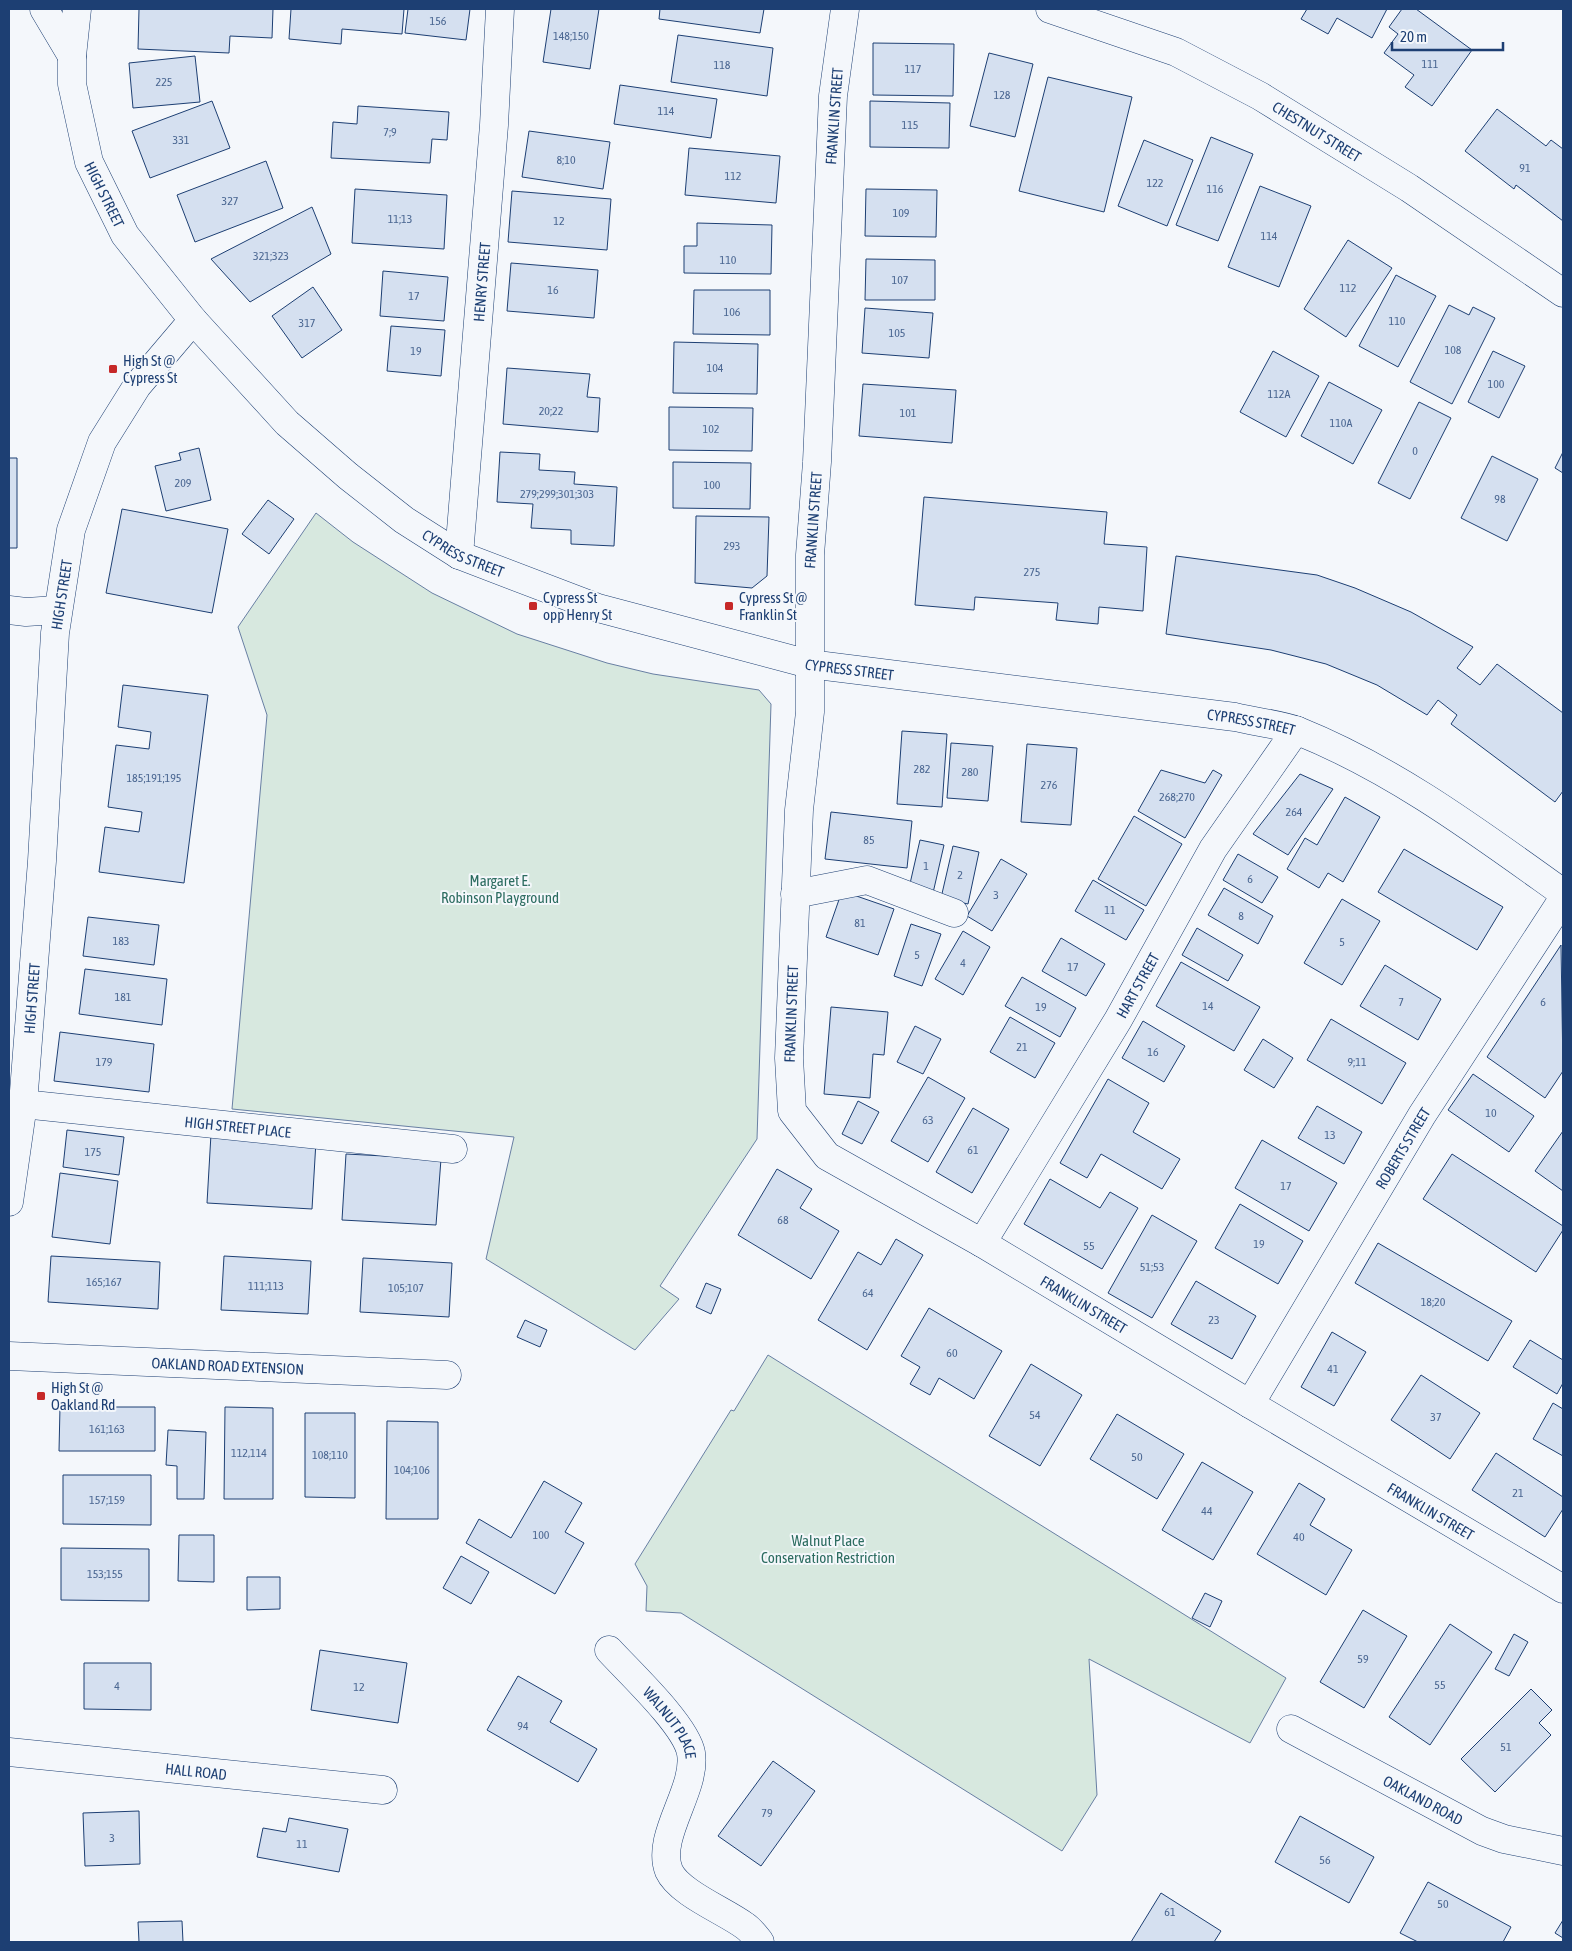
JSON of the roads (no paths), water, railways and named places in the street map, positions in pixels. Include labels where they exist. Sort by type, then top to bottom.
[{"type":"street","points":[[44,9],[72,56]]},
{"type":"street","name":"HIGH STREET","points":[[9,1202],[23,1104],[42,861],[57,610],[71,530],[102,442],[137,386],[193,320],[125,235],[89,162],[72,84],[72,56],[77,9]]},
{"type":"street","name":"HENRY STREET","points":[[459,554],[494,125],[500,9]]},
{"type":"street","name":"FRANKLIN STREET","points":[[845,9],[833,96],[817,462],[810,555],[810,712],[799,810],[788,1058],[792,1111],[827,1156],[982,1243],[1563,1589]]},
{"type":"street","name":"CHESTNUT STREET","points":[[1050,9],[1176,52],[1260,96],[1409,188],[1563,293]]},
{"type":"street","name":"CYPRESS STREET","points":[[193,320],[287,423],[348,476],[404,520],[459,554],[598,608],[809,664],[1215,714],[1296,730],[1385,772],[1484,836],[1563,893]]},
{"type":"street","points":[[9,610],[26,612],[57,610]]},
{"type":"street","name":"HART STREET","points":[[982,1243],[1118,1020],[1213,849],[1296,730]]},
{"type":"street","points":[[795,894],[867,880],[954,914]]},
{"type":"street","name":"ROBERTS STREET","points":[[1250,1404],[1422,1115],[1563,899]]},
{"type":"street","name":"HIGH STREET PLACE","points":[[23,1104],[453,1149]]},
{"type":"street","name":"OAKLAND ROAD EXTENSION","points":[[9,1356],[447,1375]]},
{"type":"street","name":"WALNUT PLACE","points":[[608,1650],[675,1721],[691,1752],[689,1775],[669,1840],[666,1857],[669,1871],[679,1884],[747,1927],[760,1942]]},
{"type":"street","name":"OAKLAND ROAD","points":[[1291,1729],[1482,1831],[1504,1839],[1563,1851]]},
{"type":"street","name":"HALL ROAD","points":[[9,1752],[383,1790]]},
{"type":"place","name":"High St @ Cypress St","points":[[113,369]]},
{"type":"place","name":"Cypress St opp Henry St","points":[[533,606]]},
{"type":"place","name":"Cypress St @ Franklin St","points":[[729,606]]},
{"type":"place","name":"High St @ Oakland Rd","points":[[41,1396]]},
{"type":"park label","name":"Margaret E. Robinson Playground","points":[[500,888]]},
{"type":"park label","name":"Walnut Place Conservation Restriction","points":[[828,1548]]}]
